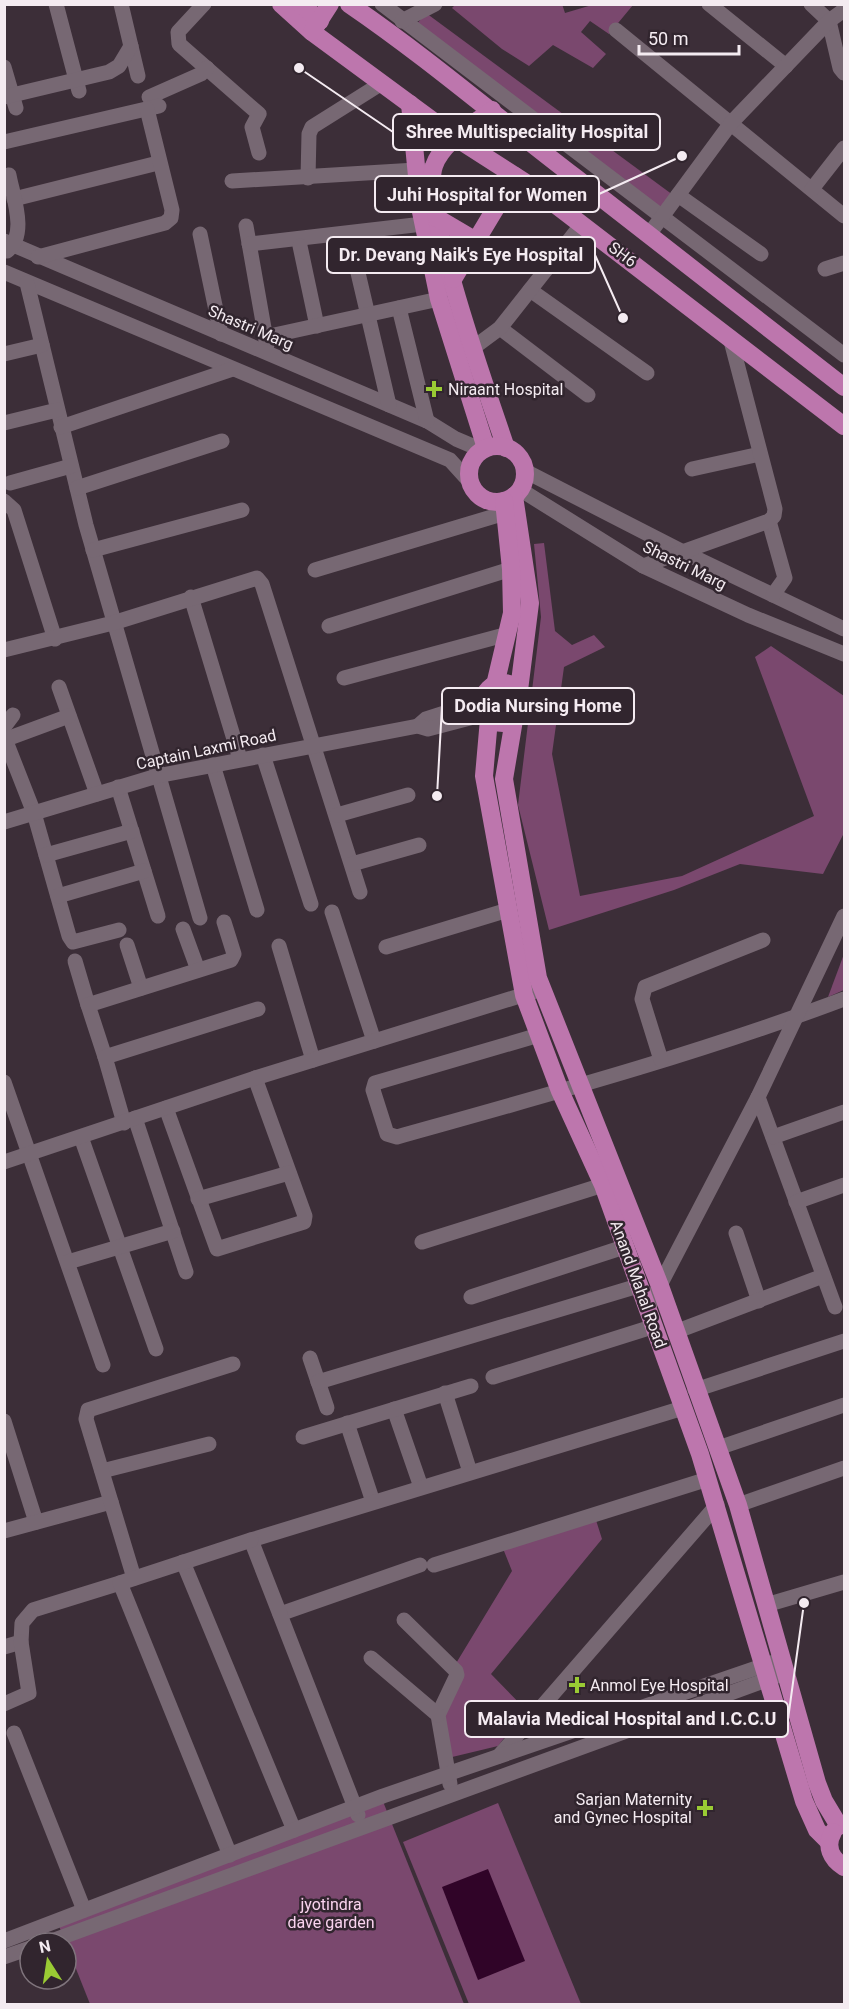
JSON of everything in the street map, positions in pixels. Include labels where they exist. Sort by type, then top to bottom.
[{"type":"main road","name":"SH6","points":[[281,4],[316,26],[382,83],[456,138],[515,176],[582,224],[844,426]]},
{"type":"main road","points":[[301,4],[316,26],[330,5]]},
{"type":"main road","points":[[349,4],[397,27],[499,105],[575,178],[650,233],[844,387]]},
{"type":"main road","points":[[410,104],[424,171],[439,299],[484,449]]},
{"type":"main road","points":[[424,171],[456,138],[499,105]]},
{"type":"main road","points":[[453,279],[515,176]]},
{"type":"main road","points":[[430,221],[476,241]]},
{"type":"main road","points":[[430,221],[453,279],[506,448]]},
{"type":"main road","points":[[511,500],[487,500],[473,489],[470,482],[471,464],[484,449],[500,446],[506,448],[517,454],[525,471],[511,500],[513,613],[495,684],[485,693],[486,711],[501,723],[514,720],[522,710],[524,703],[519,690],[530,603],[511,500]]},
{"type":"main road","points":[[495,684],[508,683],[519,690]]},
{"type":"main road","name":"Anand Mahal Road","points":[[486,711],[484,776],[524,995],[560,1092],[603,1185],[708,1479],[804,1801],[818,1830],[829,1842],[832,1857],[844,1867]]},
{"type":"main road","name":"Anand Mahal Road","points":[[514,720],[504,779],[534,965],[579,1086],[660,1286],[695,1390],[738,1505],[820,1793],[842,1824]]},
{"type":"main road","points":[[829,1842],[831,1835],[842,1824]]},
{"type":"street","points":[[56,4],[77,85]]},
{"type":"street","points":[[121,4],[138,76]]},
{"type":"street","points":[[204,4],[181,27],[177,38],[179,44],[259,114],[252,127],[259,153]]},
{"type":"street","points":[[382,4],[397,27]]},
{"type":"street","points":[[397,4],[397,27]]},
{"type":"street","points":[[397,27],[435,4]]},
{"type":"street","points":[[709,4],[786,66]]},
{"type":"street","points":[[811,4],[837,13]]},
{"type":"street","points":[[650,233],[731,123],[837,13]]},
{"type":"street","points":[[837,13],[840,68],[844,73]]},
{"type":"street","points":[[616,30],[844,216]]},
{"type":"street","points":[[4,67],[11,100],[77,85],[109,72],[119,66],[131,46]]},
{"type":"street","points":[[4,142],[152,104],[207,68]]},
{"type":"street","points":[[308,178],[309,134],[312,127],[382,83]]},
{"type":"street","points":[[38,257],[165,223],[171,218],[172,210],[158,162],[152,104]]},
{"type":"street","points":[[499,105],[662,216],[844,355]]},
{"type":"street","points":[[812,189],[844,148]]},
{"type":"street","points":[[14,199],[158,162]]},
{"type":"street","points":[[232,181],[424,171]]},
{"type":"street","points":[[8,246],[17,237],[18,219],[9,175]]},
{"type":"street","points":[[678,195],[760,254]]},
{"type":"street","points":[[255,239],[430,221]]},
{"type":"street","points":[[473,348],[500,328],[582,224]]},
{"type":"street","points":[[246,226],[255,239],[268,354]]},
{"type":"street","points":[[200,234],[220,334]]},
{"type":"street","points":[[351,243],[389,405]]},
{"type":"street","name":"Shastri Marg","points":[[8,246],[427,421],[456,439],[484,449]]},
{"type":"street","points":[[300,246],[317,326]]},
{"type":"street","points":[[825,269],[844,263]]},
{"type":"street","points":[[4,272],[450,460],[470,482]]},
{"type":"street","points":[[27,283],[93,550],[200,918]]},
{"type":"street","points":[[530,290],[647,373]]},
{"type":"street","points":[[265,337],[439,299]]},
{"type":"street","points":[[399,308],[427,421]]},
{"type":"street","points":[[500,328],[588,395]]},
{"type":"street","points":[[643,566],[769,521],[774,516],[775,509],[730,337]]},
{"type":"street","points":[[4,354],[42,345]]},
{"type":"street","points":[[61,428],[233,369]]},
{"type":"street","points":[[4,423],[57,410]]},
{"type":"street","points":[[77,488],[222,441]]},
{"type":"street","points":[[692,469],[760,454]]},
{"type":"street","points":[[10,483],[71,466]]},
{"type":"street","name":"Shastri Marg","points":[[525,471],[683,552],[844,629]]},
{"type":"street","points":[[315,570],[511,500]]},
{"type":"street","name":"Shastri Marg","points":[[511,500],[748,615],[844,654]]},
{"type":"street","points":[[4,501],[14,510],[55,639]]},
{"type":"street","points":[[93,550],[242,510]]},
{"type":"street","points":[[769,521],[785,578],[773,595]]},
{"type":"street","points":[[329,626],[511,569]]},
{"type":"street","points":[[6,652],[113,623],[253,577],[260,580],[360,892]]},
{"type":"street","points":[[191,597],[240,759]]},
{"type":"street","points":[[344,678],[508,634]]},
{"type":"street","points":[[59,687],[97,794]]},
{"type":"street","name":"Captain Laxmi Road","points":[[4,822],[157,776],[418,726],[429,729],[486,711]]},
{"type":"street","points":[[69,716],[5,740],[34,813],[73,942],[119,930]]},
{"type":"street","points":[[263,755],[311,904]]},
{"type":"street","points":[[213,765],[257,910]]},
{"type":"street","points":[[118,787],[158,916]]},
{"type":"street","points":[[337,815],[408,795]]},
{"type":"street","points":[[46,855],[132,831]]},
{"type":"street","points":[[352,864],[419,845]]},
{"type":"street","points":[[58,896],[144,871]]},
{"type":"street","points":[[386,947],[508,909]]},
{"type":"street","points":[[332,912],[374,1041]]},
{"type":"street","points":[[493,1377],[651,1318],[660,1286],[758,1097],[844,916]]},
{"type":"street","points":[[88,1005],[233,958],[224,922]]},
{"type":"street","points":[[183,929],[198,970]]},
{"type":"street","points":[[661,1060],[642,999],[645,987],[763,940]]},
{"type":"street","points":[[128,945],[141,988]]},
{"type":"street","points":[[279,946],[313,1060]]},
{"type":"street","points":[[75,961],[105,1057],[173,1231],[186,1272]]},
{"type":"street","points":[[4,1162],[255,1078],[542,989]]},
{"type":"street","points":[[539,1035],[375,1083],[373,1090],[387,1134],[397,1137],[560,1092],[796,1017],[844,999]]},
{"type":"street","points":[[105,1057],[258,1010]]},
{"type":"street","points":[[166,1108],[215,1246],[220,1250],[304,1222],[304,1216],[255,1078]]},
{"type":"street","points":[[4,1082],[103,1365]]},
{"type":"street","points":[[758,1097],[835,1307]]},
{"type":"street","points":[[741,1131],[770,1130],[844,1112]]},
{"type":"street","points":[[81,1137],[156,1349]]},
{"type":"street","points":[[198,1199],[289,1173]]},
{"type":"street","points":[[422,1242],[603,1185]]},
{"type":"street","points":[[796,1202],[844,1185]]},
{"type":"street","points":[[68,1262],[173,1231]]},
{"type":"street","points":[[736,1233],[759,1300]]},
{"type":"street","points":[[471,1297],[624,1247]]},
{"type":"street","points":[[675,1332],[823,1276]]},
{"type":"street","points":[[318,1382],[638,1286]]},
{"type":"street","points":[[695,1390],[844,1341]]},
{"type":"street","points":[[310,1358],[327,1408]]},
{"type":"street","points":[[230,1855],[127,1580],[111,1502],[87,1419],[88,1410],[91,1407],[233,1365]]},
{"type":"street","points":[[303,1437],[471,1386]]},
{"type":"street","points":[[445,1393],[470,1472]]},
{"type":"street","points":[[718,1448],[844,1405]]},
{"type":"street","points":[[4,1704],[29,1693],[21,1642],[22,1623],[33,1610],[421,1487],[683,1408]]},
{"type":"street","points":[[394,1409],[421,1487]]},
{"type":"street","points":[[4,1421],[36,1522]]},
{"type":"street","points":[[347,1423],[373,1502]]},
{"type":"street","points":[[102,1471],[209,1444]]},
{"type":"street","points":[[738,1505],[844,1468]]},
{"type":"street","points":[[280,1614],[427,1565],[708,1479]]},
{"type":"street","points":[[4,1531],[111,1502]]},
{"type":"street","points":[[497,1759],[717,1505]]},
{"type":"street","points":[[251,1540],[363,1827]]},
{"type":"street","points":[[183,1562],[294,1830]]},
{"type":"street","points":[[766,1605],[844,1582]]},
{"type":"street","points":[[404,1620],[456,1671],[457,1675],[438,1715],[452,1794]]},
{"type":"street","points":[[4,1647],[21,1642]]},
{"type":"street","points":[[371,1658],[438,1715]]},
{"type":"street","points":[[4,1941],[355,1807],[784,1666]]},
{"type":"street","points":[[78,1931],[452,1794],[764,1672]]},
{"type":"street","points":[[15,1733],[84,1910]]},
{"type":"green space","points":[[456,4],[562,4],[565,13],[592,5],[633,5],[609,34],[590,21],[581,32],[606,54],[593,68],[553,45],[529,66],[502,49],[452,8]]},
{"type":"green space","points":[[426,13],[673,195],[661,211],[416,25]]},
{"type":"green space","points":[[544,543],[555,631],[572,645],[594,635],[605,647],[564,667],[552,754],[580,896],[682,876],[814,816],[755,657],[771,646],[844,696],[844,833],[823,874],[740,864],[674,890],[549,930],[518,805],[541,617],[534,544]]},
{"type":"green space","points":[[844,954],[844,990],[828,997]]},
{"type":"green space","points":[[595,1517],[602,1539],[491,1674],[526,1710],[498,1746],[448,1758],[442,1715],[455,1665],[512,1571],[502,1546]]},
{"type":"green space","name":"jyotindra dave garden","points":[[382,1799],[464,2004],[90,2004],[78,1974],[78,1931],[61,1931],[57,1921]]},
{"type":"green space","points":[[498,1803],[581,2004],[469,2004],[403,1842]]},
{"type":"shaded area","points":[[488,1869],[525,1961],[478,1980],[442,1887]]},
{"type":"place","name":"Shree Multispeciality Hospital","points":[[299,68]]},
{"type":"place","name":"Juhi Hospital for Women","points":[[682,156]]},
{"type":"place","name":"Dr. Devang Naik's Eye Hospital","points":[[623,318]]},
{"type":"place","name":"Niraant Hospital","points":[[434,389]]},
{"type":"place","name":"Dodia Nursing Home","points":[[437,796]]},
{"type":"place","name":"Malavia Medical Hospital and I.C.C.U","points":[[804,1603]]},
{"type":"place","name":"Anmol Eye Hospital","points":[[577,1685]]},
{"type":"place","name":"Sarjan Maternity and Gynec Hospital","points":[[705,1808]]}]
